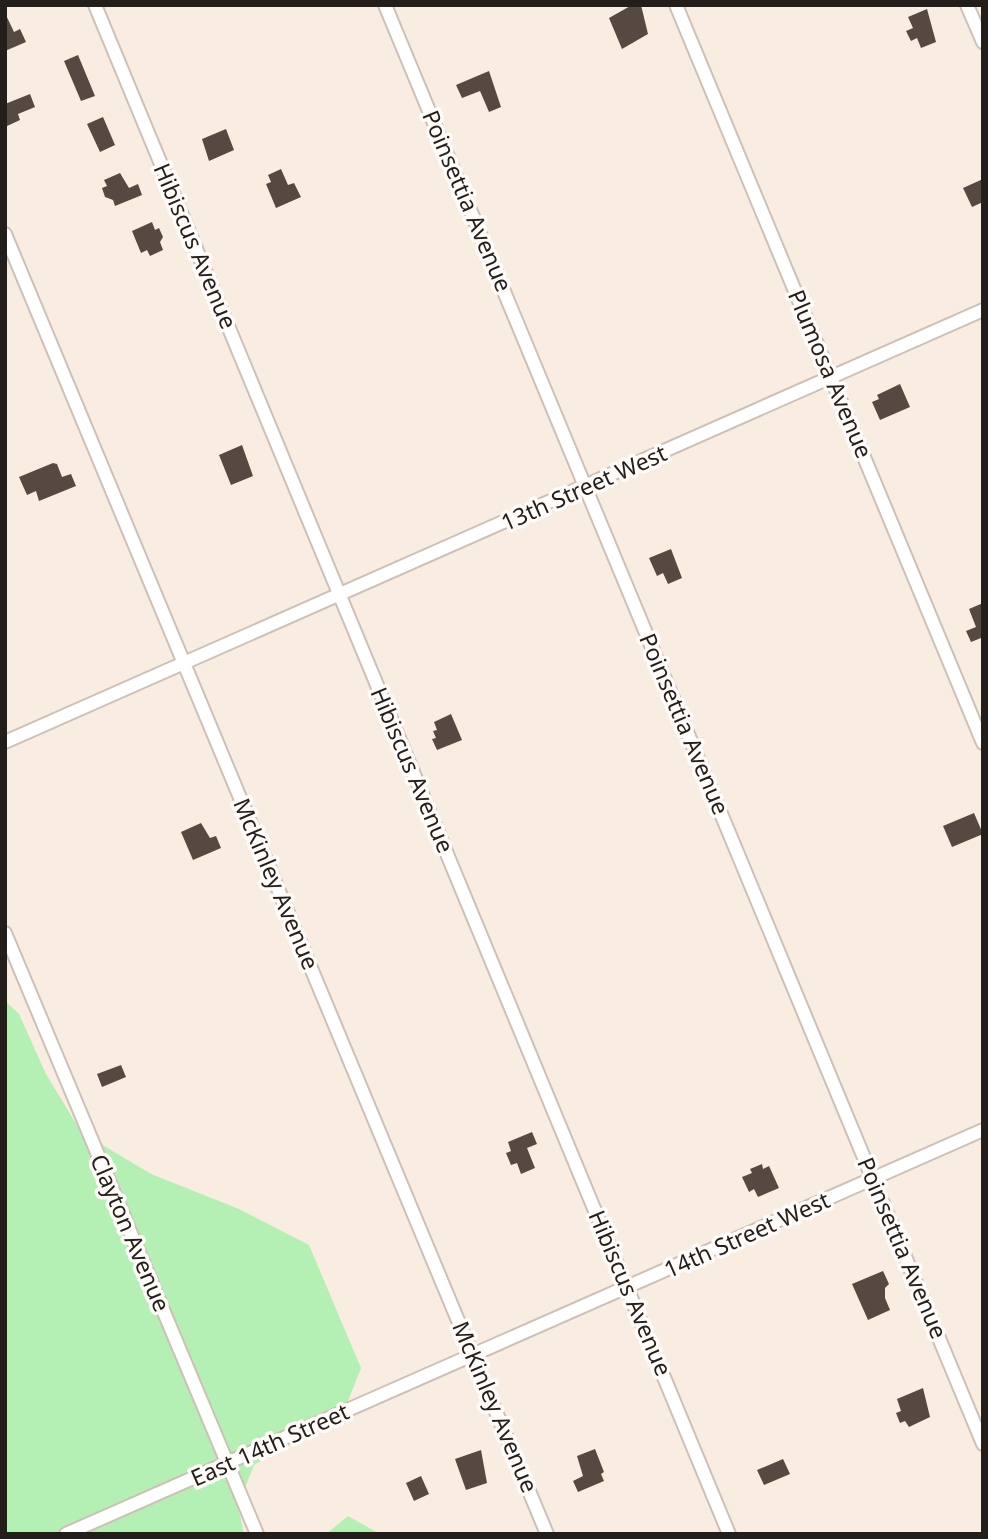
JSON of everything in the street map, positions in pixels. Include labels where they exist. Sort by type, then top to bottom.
[{"type":"street","name":"Hibiscus Avenue","points":[[95,5],[729,1534]]},
{"type":"street","name":"Poinsettia Avenue","points":[[385,5],[983,1444]]},
{"type":"street","name":"Plumosa Avenue","points":[[676,5],[983,743]]},
{"type":"street","points":[[967,5],[983,42]]},
{"type":"street","name":"McKinley Avenue","points":[[5,234],[547,1534]]},
{"type":"street","name":"13th Street West","points":[[5,742],[340,597],[983,310]]},
{"type":"street","name":"Clayton Avenue","points":[[5,933],[257,1534]]},
{"type":"street","name":"14th Street West","points":[[473,1356],[983,1130]]},
{"type":"street","name":"East 14th Street","points":[[66,1534],[473,1356]]},
{"type":"green space","points":[[5,1001],[19,1014],[46,1074],[81,1132],[151,1174],[239,1209],[309,1245],[361,1368],[342,1416],[254,1465],[238,1505],[244,1534],[5,1534]]},
{"type":"green space","points":[[348,1516],[380,1534],[326,1534]]},
{"type":"building","points":[[632,5],[641,5],[648,34],[622,49],[609,18]]},
{"type":"building","points":[[927,9],[936,42],[921,48],[917,38],[911,41],[906,31],[913,28],[908,17]]},
{"type":"building","points":[[5,13],[14,32],[20,29],[26,42],[5,51]]},
{"type":"building","points":[[78,55],[95,96],[81,101],[64,61]]},
{"type":"building","points":[[489,71],[501,107],[489,112],[480,91],[462,98],[456,85]]},
{"type":"building","points":[[30,94],[35,107],[18,114],[20,120],[5,127],[5,104]]},
{"type":"building","points":[[103,117],[115,145],[100,152],[87,124]]},
{"type":"building","points":[[226,129],[234,150],[209,161],[202,139]]},
{"type":"building","points":[[281,169],[288,185],[294,183],[301,197],[276,208],[266,184],[271,182],[268,175]]},
{"type":"building","points":[[120,173],[129,188],[138,184],[142,195],[115,206],[113,200],[105,197],[102,188],[107,186],[104,180]]},
{"type":"building","points":[[983,179],[983,202],[972,207],[963,188]]},
{"type":"building","points":[[152,222],[155,230],[159,228],[163,237],[160,242],[163,250],[150,256],[147,250],[141,253],[132,231]]},
{"type":"building","points":[[900,384],[910,407],[880,420],[872,402],[879,399],[877,395]]},
{"type":"building","points":[[242,445],[253,476],[231,485],[219,455]]},
{"type":"building","points":[[53,463],[57,464],[62,477],[71,474],[76,486],[39,501],[36,491],[27,495],[19,477]]},
{"type":"building","points":[[671,549],[682,578],[668,584],[663,573],[657,576],[649,558]]},
{"type":"building","points":[[983,603],[983,642],[981,638],[971,642],[966,631],[976,627],[969,609]]},
{"type":"building","points":[[451,714],[462,740],[437,750],[432,739],[436,738],[433,731],[437,730],[434,722]]},
{"type":"building","points":[[974,813],[983,834],[952,847],[943,826]]},
{"type":"building","points":[[201,823],[210,838],[216,836],[221,848],[193,860],[181,832]]},
{"type":"building","points":[[121,1065],[126,1077],[102,1087],[97,1074]]},
{"type":"building","points":[[532,1132],[537,1144],[527,1148],[535,1168],[521,1174],[517,1163],[511,1165],[506,1153],[511,1151],[508,1142]]},
{"type":"building","points":[[762,1164],[763,1169],[769,1166],[779,1188],[758,1197],[754,1189],[749,1192],[742,1177],[752,1173],[750,1169]]},
{"type":"building","points":[[883,1271],[889,1284],[885,1288],[885,1298],[890,1310],[868,1320],[852,1284]]},
{"type":"building","points":[[923,1388],[930,1417],[909,1427],[905,1421],[900,1423],[896,1413],[901,1411],[897,1399]]},
{"type":"building","points":[[595,1449],[604,1472],[601,1474],[604,1481],[578,1492],[573,1481],[583,1476],[577,1456]]},
{"type":"building","points":[[481,1450],[487,1483],[466,1490],[455,1459]]},
{"type":"building","points":[[783,1459],[790,1474],[764,1485],[757,1470]]},
{"type":"building","points":[[421,1476],[429,1494],[414,1501],[406,1483]]}]
